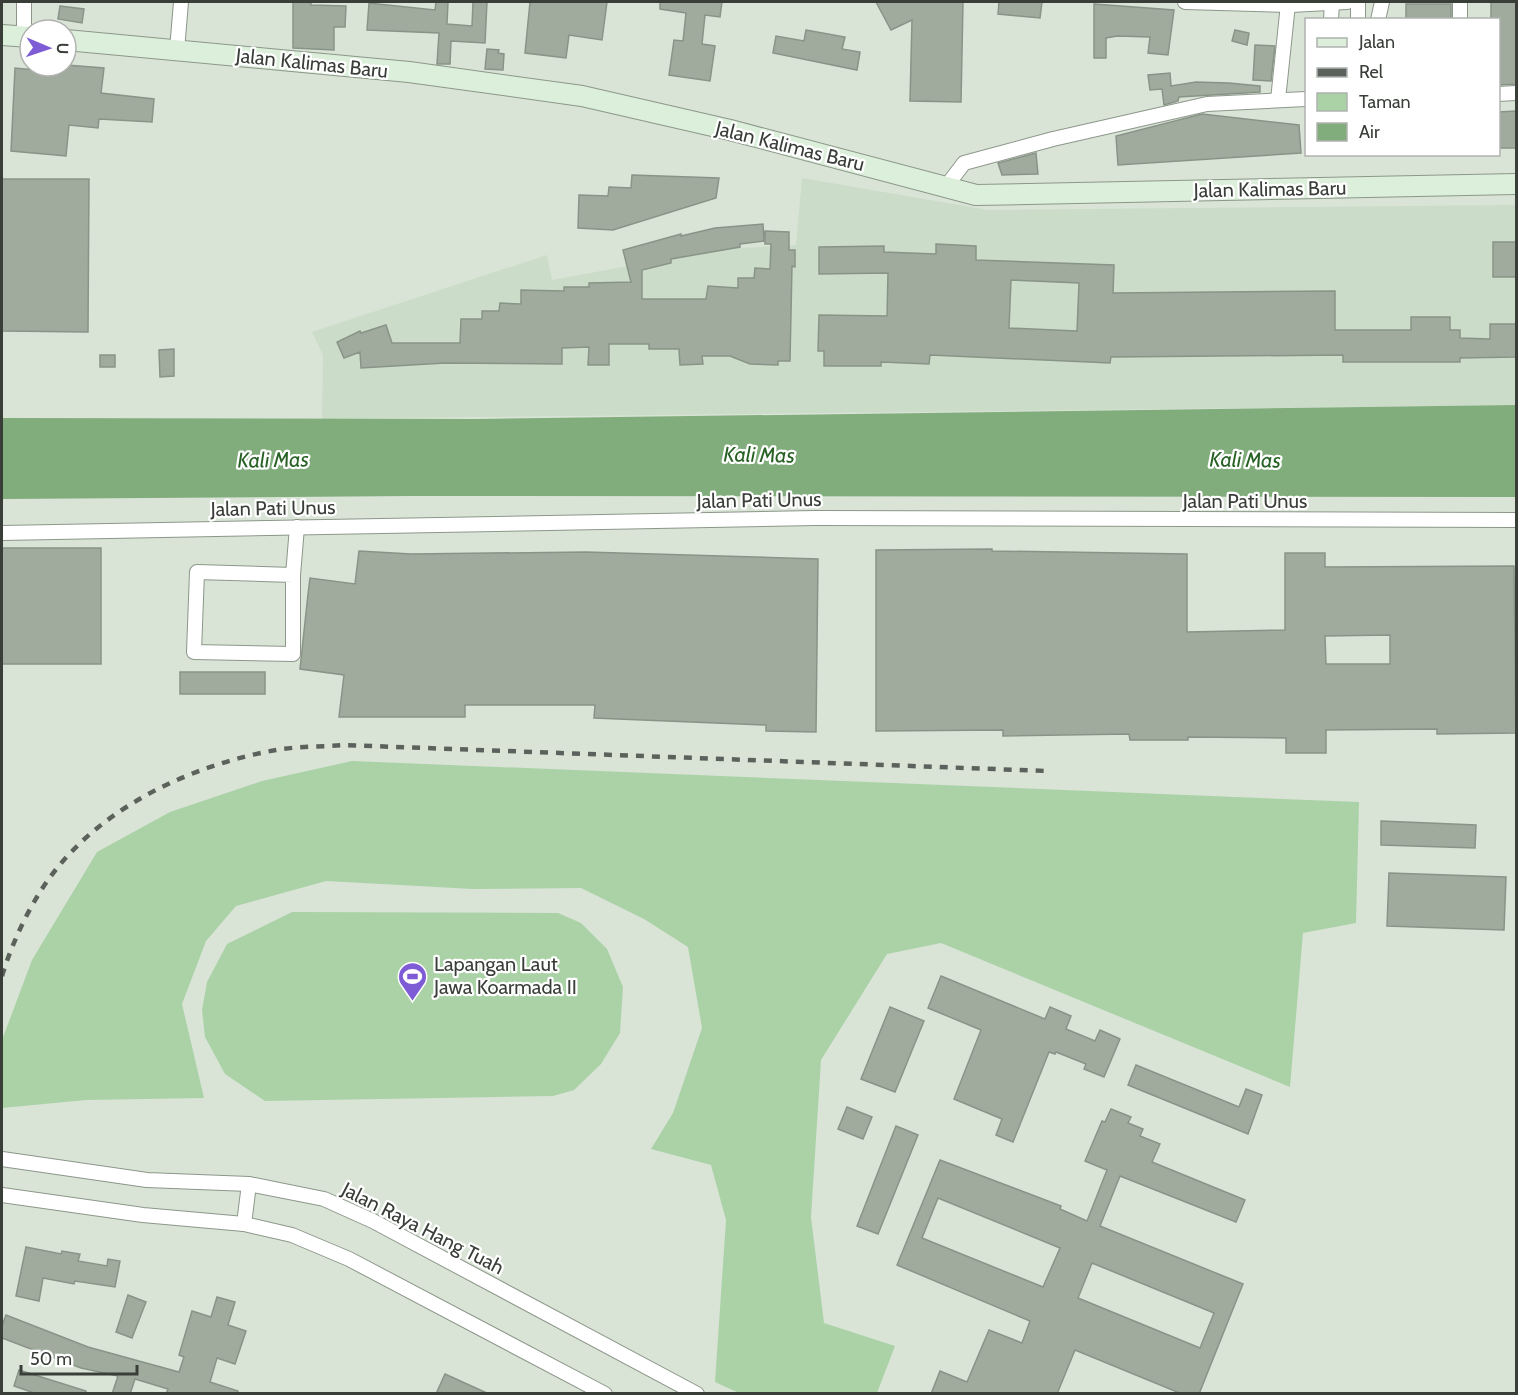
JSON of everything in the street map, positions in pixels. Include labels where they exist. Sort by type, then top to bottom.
[{"type":"street","points":[[24,2],[25,18]]},
{"type":"street","points":[[177,50],[181,2]]},
{"type":"street","points":[[1185,2],[1288,4],[1347,2]]},
{"type":"street","points":[[1331,18],[1332,2]]},
{"type":"street","points":[[1358,2],[1358,18]]},
{"type":"street","points":[[1378,18],[1382,2]]},
{"type":"street","points":[[1460,2],[1460,18]]},
{"type":"street","points":[[1278,100],[1288,4]]},
{"type":"street","points":[[2,35],[18,36]]},
{"type":"street","name":"Jalan Kalimas Baru","points":[[78,41],[409,72],[582,96],[730,130],[945,188],[986,195],[1516,184]]},
{"type":"street","points":[[1500,94],[1516,93]]},
{"type":"street","points":[[945,188],[961,165],[981,156],[1207,104],[1305,99]]},
{"type":"street","name":"Jalan Pati Unus","points":[[2,533],[815,518],[1516,520]]},
{"type":"street","points":[[293,575],[197,572],[194,652],[292,654],[293,575],[297,527]]},
{"type":"street","name":"Jalan Raya Hang Tuah","points":[[2,1159],[147,1180],[249,1184],[324,1199],[373,1221],[697,1394]]},
{"type":"street","points":[[244,1224],[249,1184]]},
{"type":"street","points":[[2,1195],[142,1215],[244,1224],[292,1235],[349,1259],[605,1394]]},
{"type":"shaded area","points":[[802,178],[988,210],[1516,205],[1516,405],[322,419],[323,355],[312,332],[547,255],[552,280],[721,249],[796,245]]},
{"type":"green space","points":[[352,761],[1359,802],[1356,923],[1303,933],[1290,1087],[941,943],[887,954],[821,1060],[811,1217],[824,1323],[895,1346],[877,1393],[739,1393],[715,1382],[726,1220],[711,1165],[651,1149],[673,1113],[702,1028],[688,947],[644,919],[581,888],[473,889],[326,881],[236,906],[206,941],[182,1004],[204,1098],[86,1100],[2,1108],[2,1040],[32,960],[97,852],[170,812],[262,781]]},
{"type":"green space","name":"Lapangan Laut Jawa Koarmada II","points":[[292,912],[558,913],[581,923],[607,949],[623,987],[620,1033],[601,1064],[574,1090],[553,1096],[265,1101],[225,1074],[205,1037],[202,1010],[207,982],[227,944]]},
{"type":"water","name":"Kali Mas","points":[[1516,405],[1516,497],[410,496],[2,499],[2,418],[476,419]]},
{"type":"building","points":[[293,2],[346,6],[345,27],[334,27],[334,50],[293,48]]},
{"type":"building","points":[[436,2],[448,2],[447,24],[472,26],[473,2],[487,2],[485,43],[451,41],[450,64],[437,64],[439,33],[367,30],[369,3],[435,10]]},
{"type":"building","points":[[530,2],[607,2],[602,40],[569,35],[566,58],[525,53]]},
{"type":"building","points":[[660,2],[722,2],[720,17],[705,15],[702,44],[715,46],[710,81],[669,75],[674,40],[683,41],[686,13],[660,9]]},
{"type":"building","points":[[876,2],[963,2],[961,102],[910,101],[912,20],[891,30]]},
{"type":"building","points":[[999,2],[1042,2],[1040,18],[998,14]]},
{"type":"building","points":[[1491,2],[1516,2],[1516,84],[1500,85],[1500,18],[1491,18]]},
{"type":"building","points":[[1094,4],[1174,10],[1168,55],[1148,53],[1150,37],[1117,36],[1106,38],[1106,58],[1094,58]]},
{"type":"building","points":[[1406,4],[1451,4],[1451,18],[1406,18]]},
{"type":"building","points":[[60,6],[84,9],[82,23],[78,22],[78,18],[58,18]]},
{"type":"building","points":[[806,30],[845,37],[842,49],[860,52],[857,70],[773,53],[776,36],[804,41]]},
{"type":"building","points":[[1235,30],[1249,33],[1247,45],[1232,41]]},
{"type":"building","points":[[1255,45],[1275,46],[1271,81],[1253,80]]},
{"type":"building","points":[[487,49],[499,50],[498,53],[504,54],[503,70],[485,69]]},
{"type":"building","points":[[78,66],[104,68],[101,93],[154,99],[152,122],[99,119],[98,128],[69,125],[66,156],[11,151],[15,68],[18,68],[18,78],[78,78]]},
{"type":"building","points":[[1170,73],[1171,86],[1196,82],[1229,83],[1260,86],[1260,92],[1179,97],[1178,101],[1164,105],[1162,89],[1150,90],[1148,75]]},
{"type":"building","points":[[1516,111],[1516,148],[1500,148],[1500,112]]},
{"type":"building","points":[[1202,114],[1299,125],[1301,153],[1118,165],[1116,136]]},
{"type":"building","points":[[1036,153],[1038,174],[1002,175],[998,163]]},
{"type":"building","points":[[632,175],[719,178],[716,198],[613,230],[578,228],[579,195],[608,196],[609,187],[631,188]]},
{"type":"building","points":[[2,179],[89,179],[88,332],[2,331]]},
{"type":"building","points":[[763,224],[764,241],[671,259],[671,263],[642,270],[642,299],[706,299],[708,286],[738,288],[738,278],[754,278],[755,268],[770,269],[771,244],[765,244],[765,231],[789,232],[789,250],[795,250],[795,267],[792,266],[790,361],[778,361],[778,365],[750,364],[730,356],[702,356],[703,364],[680,365],[679,349],[649,349],[649,344],[609,344],[609,365],[588,365],[589,347],[562,348],[562,364],[445,363],[361,368],[360,352],[344,358],[337,342],[360,331],[361,333],[386,325],[392,343],[460,343],[461,319],[482,319],[482,311],[499,311],[500,303],[521,304],[521,290],[564,291],[564,287],[589,287],[589,283],[631,282],[623,250],[681,234],[681,236],[715,228]]},
{"type":"building","points":[[1493,242],[1516,242],[1516,277],[1493,277]]},
{"type":"building","points":[[936,244],[976,246],[976,260],[1114,265],[1113,293],[1335,291],[1335,330],[1411,330],[1411,317],[1450,317],[1450,330],[1460,330],[1460,338],[1490,339],[1490,324],[1516,324],[1516,357],[1460,358],[1460,362],[1343,362],[1343,355],[1111,357],[1110,363],[930,355],[929,364],[881,362],[881,366],[824,366],[824,351],[818,351],[819,315],[887,316],[888,273],[819,274],[819,247],[884,246],[884,252],[936,254]],"holes":[[[1011,280],[1079,283],[1077,331],[1009,328]]]},
{"type":"building","points":[[174,349],[174,376],[160,377],[159,350]]},
{"type":"building","points":[[100,355],[115,355],[115,367],[100,367]]},
{"type":"building","points":[[2,548],[101,548],[101,664],[2,664]]},
{"type":"building","points":[[992,549],[992,551],[1187,554],[1187,632],[1285,630],[1285,553],[1325,553],[1325,567],[1514,566],[1516,733],[1437,734],[1437,729],[1326,730],[1326,753],[1286,753],[1286,738],[1188,737],[1188,740],[1130,740],[1129,734],[1003,736],[1003,730],[876,731],[876,550]],"holes":[[[1390,635],[1390,664],[1326,664],[1325,636]]]},
{"type":"building","points":[[359,551],[411,554],[586,552],[818,559],[816,732],[766,731],[766,725],[594,718],[595,705],[465,705],[465,717],[339,717],[344,675],[300,669],[308,594],[310,578],[355,584]]},
{"type":"building","points":[[180,672],[265,672],[265,694],[180,694]]},
{"type":"building","points":[[1381,821],[1476,825],[1475,848],[1381,845]]},
{"type":"building","points":[[1389,873],[1506,877],[1504,930],[1387,926]]},
{"type":"building","points":[[941,976],[1045,1019],[1050,1007],[1071,1016],[1066,1029],[1095,1041],[1100,1030],[1120,1039],[1104,1077],[1084,1069],[1086,1064],[1056,1052],[1055,1054],[1049,1052],[1013,1142],[996,1135],[1002,1119],[954,1099],[981,1030],[928,1008]]},
{"type":"building","points":[[890,1007],[924,1021],[895,1092],[861,1079]]},
{"type":"building","points":[[1136,1065],[1239,1107],[1246,1089],[1262,1095],[1248,1134],[1128,1085]]},
{"type":"building","points":[[847,1107],[872,1117],[863,1139],[838,1129]]},
{"type":"building","points":[[1111,1109],[1131,1117],[1128,1123],[1143,1129],[1140,1136],[1160,1144],[1152,1162],[1245,1200],[1236,1222],[1120,1176],[1100,1226],[1243,1284],[1199,1394],[1182,1394],[1075,1350],[1057,1394],[931,1394],[940,1371],[967,1382],[989,1330],[1022,1343],[1030,1321],[897,1265],[940,1160],[1061,1206],[1060,1209],[1087,1221],[1107,1170],[1085,1161],[1102,1121],[1105,1122]],"holes":[[[938,1198],[1060,1248],[1043,1287],[922,1238]],[[1092,1263],[1214,1313],[1200,1348],[1078,1298]]]},
{"type":"building","points":[[896,1126],[918,1135],[878,1234],[857,1226]]},
{"type":"building","points":[[26,1247],[61,1254],[62,1251],[80,1254],[78,1261],[107,1266],[108,1259],[120,1261],[115,1287],[75,1281],[74,1284],[43,1278],[39,1301],[16,1296]]},
{"type":"building","points":[[128,1295],[146,1302],[132,1338],[116,1332]]},
{"type":"building","points":[[217,1297],[235,1302],[228,1325],[246,1331],[235,1364],[217,1358],[210,1382],[238,1391],[238,1394],[166,1394],[168,1389],[135,1379],[130,1394],[112,1394],[118,1376],[81,1368],[2,1338],[2,1326],[6,1315],[88,1347],[179,1372],[184,1357],[179,1355],[192,1311],[211,1317]]},
{"type":"building","points":[[19,1370],[86,1391],[86,1394],[37,1394],[14,1386]]},
{"type":"building","points":[[445,1374],[489,1394],[436,1394]]},
{"type":"railway","points":[[2,976],[18,934],[40,892],[79,844],[103,824],[156,790],[186,776],[246,756],[276,750],[344,745],[1047,771]]},
{"type":"place","name":"Lapangan Laut Jawa Koarmada II","points":[[413,1002]]}]
